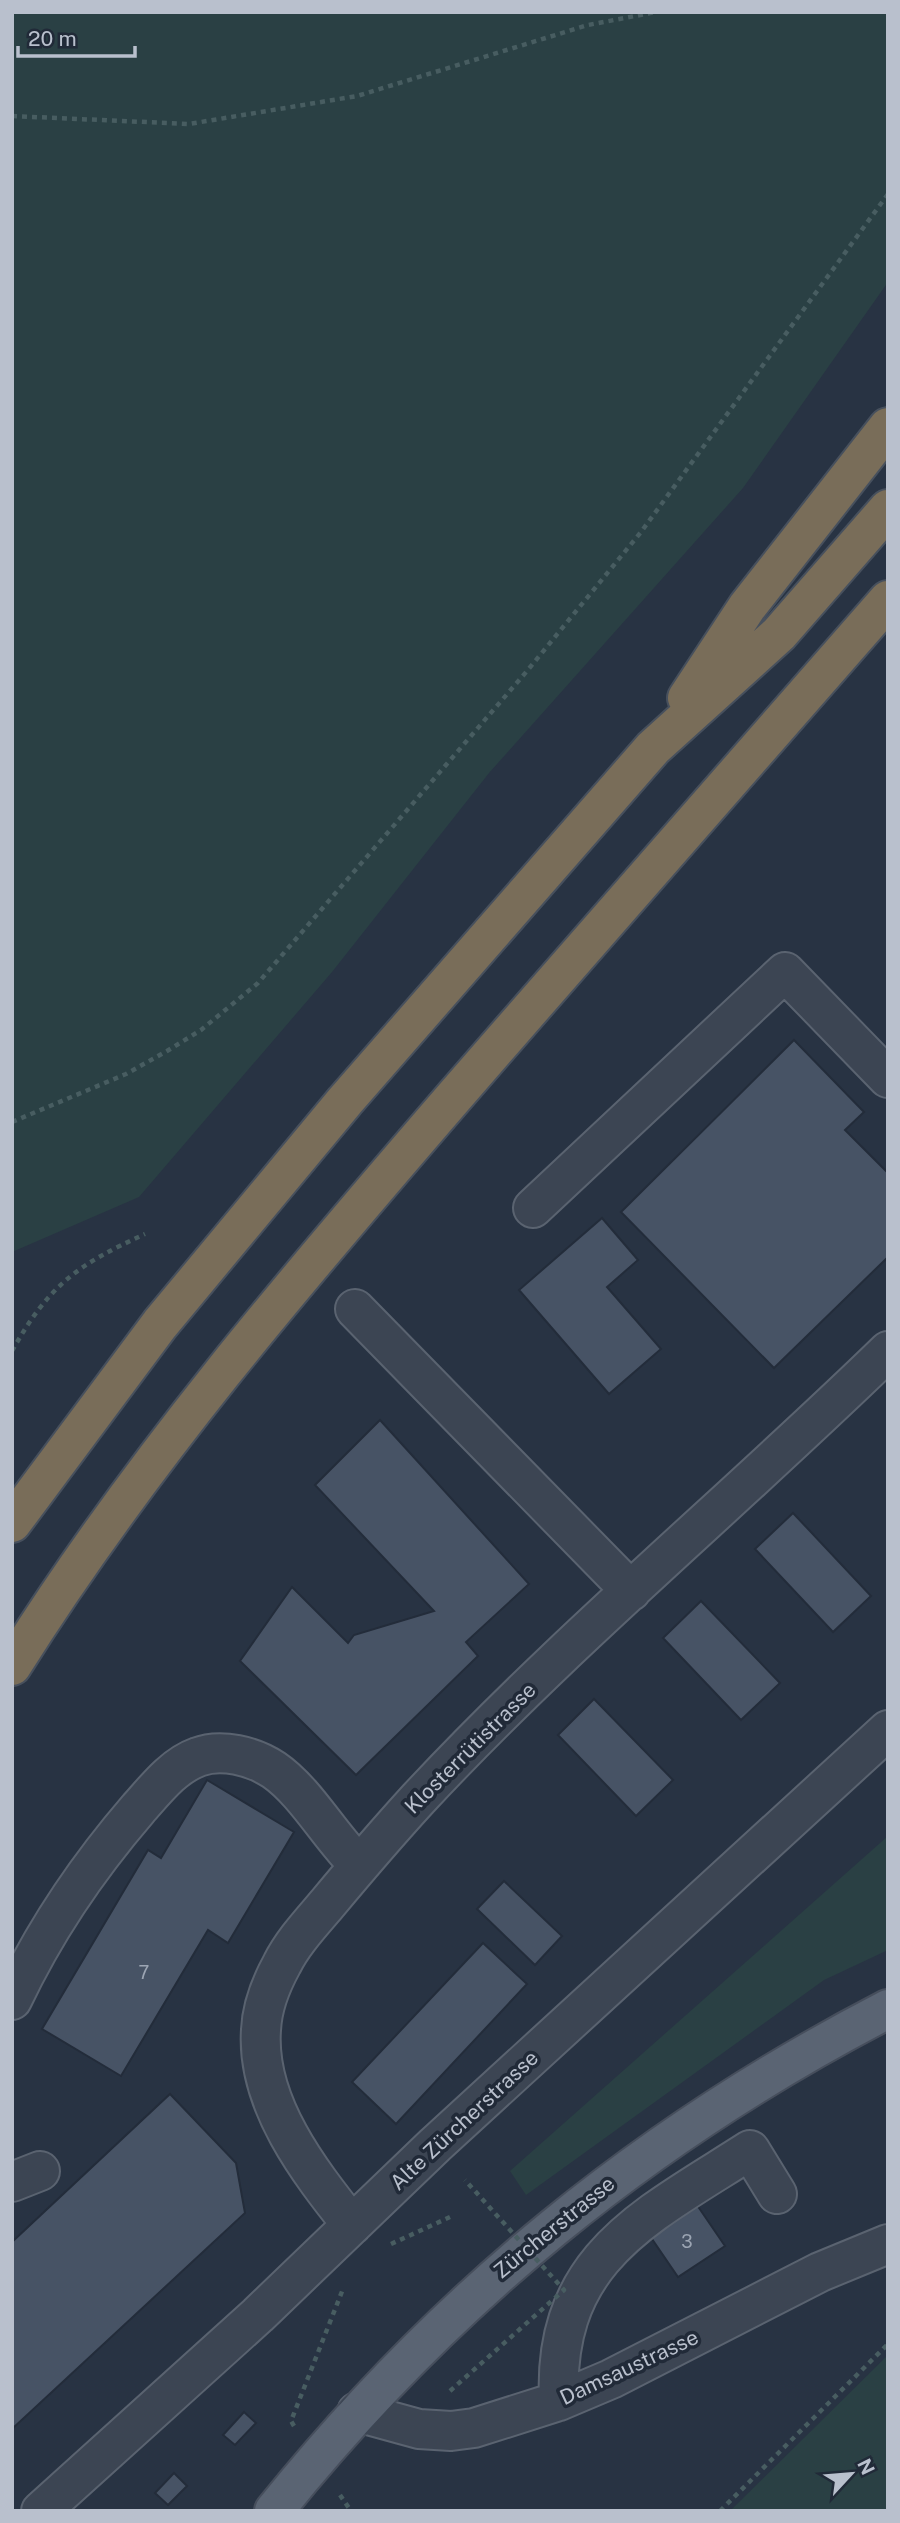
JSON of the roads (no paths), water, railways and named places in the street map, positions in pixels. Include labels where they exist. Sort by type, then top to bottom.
[{"type":"highway","points":[[653,748],[747,607],[888,427]]},
{"type":"highway","points":[[12,1523],[95,1408],[226,1242],[653,748],[779,634],[888,509]]},
{"type":"highway","points":[[12,1667],[95,1542],[158,1455],[287,1292],[888,600]]},
{"type":"main road","name":"Zürcherstrasse","points":[[274,2511],[357,2412],[455,2311],[605,2185],[717,2106],[829,2040],[888,2009]]},
{"type":"street","points":[[533,1208],[785,972],[888,1078]]},
{"type":"street","points":[[355,1309],[631,1591]]},
{"type":"street","name":"Klosterrütistrasse","points":[[352,2225],[318,2183],[282,2121],[264,2069],[261,2030],[268,1992],[282,1962],[359,1865],[448,1767],[631,1591],[888,1351]]},
{"type":"street","name":"Alte Zürcherstrasse","points":[[41,2511],[258,2315],[888,1730]]},
{"type":"street","points":[[12,2000],[67,1900],[102,1850],[159,1785],[195,1757],[212,1752],[230,1754],[273,1769],[294,1787],[338,1844],[359,1865]]},
{"type":"street","points":[[559,2401],[558,2360],[581,2288],[594,2265],[625,2232],[750,2150],[777,2194]]},
{"type":"street","name":"Damsaustrasse","points":[[357,2412],[419,2429],[451,2431],[474,2428],[559,2401],[611,2379],[820,2272],[888,2244]]}]
